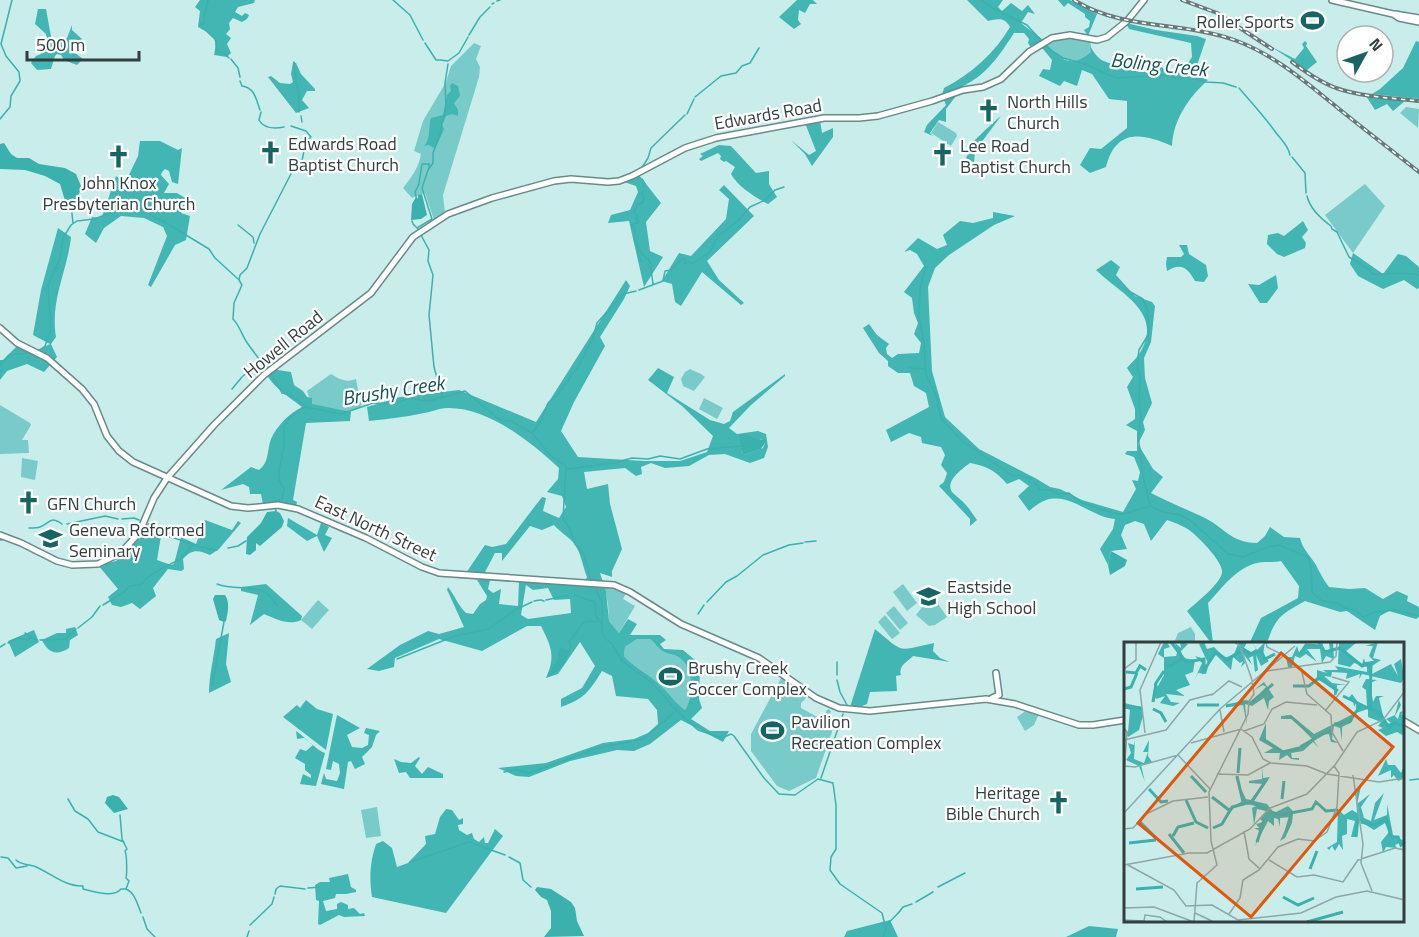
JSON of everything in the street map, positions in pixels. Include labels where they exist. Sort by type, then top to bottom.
[{"type":"main road","name":"Edwards Road","points":[[416,234],[436,220],[459,209],[521,189],[566,180],[608,182],[624,179],[682,149],[716,138],[828,117],[878,116],[960,91],[983,87],[1001,79],[1043,42],[1063,35],[1097,40],[1106,38],[1121,28],[1144,0]]},
{"type":"main road","points":[[1332,0],[1419,20]]},
{"type":"main road","name":"Howell Road","points":[[0,535],[63,563],[81,566],[117,556],[134,540],[167,478],[213,426],[265,374],[372,293],[416,234]]},
{"type":"main road","name":"East North Street","points":[[0,328],[15,341],[47,358],[85,391],[94,405],[107,436],[119,451],[133,462],[231,506],[248,508],[278,505],[298,509],[439,573],[594,583],[622,588],[685,626],[759,658],[816,698],[839,708],[870,711],[984,699],[1007,702],[1079,725],[1097,725],[1124,720]]},
{"type":"main road","points":[[984,699],[999,695],[996,673]]},
{"type":"main road","points":[[1404,721],[1419,730]]},
{"type":"shaded area","points":[[200,0],[255,0],[254,3],[238,7],[235,12],[242,16],[245,13],[249,15],[247,19],[242,22],[233,18],[229,23],[230,29],[226,34],[231,38],[227,44],[231,53],[227,57],[214,55],[215,40],[198,27],[200,11],[195,7]]},
{"type":"shaded area","points":[[797,0],[813,0],[817,4],[810,4],[805,13],[799,10],[798,20],[801,24],[794,29],[779,17]]},
{"type":"shaded area","points":[[967,0],[1003,0],[998,7],[1002,11],[1011,3],[1022,11],[1028,5],[1035,14],[1028,12],[1021,23],[1060,57],[1071,61],[1091,52],[1090,46],[1101,60],[1135,71],[1146,72],[1148,63],[1157,64],[1169,72],[1183,71],[1192,57],[1191,43],[1129,29],[1126,23],[1197,36],[1206,39],[1194,74],[1208,80],[1183,110],[1175,127],[1172,146],[1150,138],[1132,137],[1116,145],[1106,167],[1090,173],[1080,165],[1090,148],[1101,149],[1127,128],[1127,101],[1109,99],[1092,74],[1082,70],[1077,86],[1064,81],[1060,86],[1039,76],[1043,69],[1050,70],[1052,60],[1043,49],[1030,46],[1029,39],[1024,33],[1014,33],[984,72],[967,84],[942,95],[944,88],[964,76],[990,54],[1010,27],[1003,20],[988,21]]},
{"type":"shaded area","points":[[1058,0],[1070,0],[1097,14],[1088,36],[1084,30],[1089,27],[1090,21],[1085,14],[1068,3],[1064,7]]},
{"type":"shaded area","points":[[38,9],[46,9],[52,42],[59,43],[67,38],[72,25],[72,30],[82,39],[71,50],[83,59],[77,65],[64,60],[61,55],[57,54],[51,69],[37,70],[31,63],[36,56],[41,54],[39,49],[47,41],[46,34],[35,24]]},
{"type":"shaded area","points":[[1061,37],[1090,41],[1092,52],[1079,61],[1064,59],[1055,54],[1045,43]]},
{"type":"shaded area","points":[[1305,41],[1317,62],[1307,70],[1270,46],[1295,59],[1304,48],[1302,44]]},
{"type":"shaded area","points":[[1416,41],[1419,42],[1419,99],[1372,94],[1385,84],[1395,84],[1395,75],[1403,68]]},
{"type":"shaded area","points":[[474,43],[481,46],[476,59],[480,67],[479,77],[443,195],[445,214],[434,220],[425,193],[412,198],[403,188],[420,159],[421,154],[414,151],[423,121],[446,82],[451,66]]},
{"type":"shaded area","points":[[293,62],[315,89],[315,91],[307,91],[302,100],[309,108],[296,113],[268,77],[271,76],[280,83],[290,84],[293,82],[291,74]]},
{"type":"shaded area","points":[[452,83],[458,86],[460,96],[454,103],[458,116],[452,114],[446,116],[442,125],[444,129],[435,149],[429,145],[424,146],[428,140],[431,118],[443,115]]},
{"type":"shaded area","points":[[956,96],[946,109],[946,122],[939,120],[930,133],[933,136],[924,132],[927,125],[946,105],[943,98]]},
{"type":"shaded area","points":[[1366,96],[1405,101],[1393,111],[1387,104],[1375,110]]},
{"type":"shaded area","points":[[1406,107],[1419,109],[1418,128],[1400,113]]},
{"type":"shaded area","points":[[1001,116],[975,151],[974,163],[966,158],[975,140]]},
{"type":"shaded area","points":[[820,120],[822,133],[833,128],[833,137],[812,166],[805,154],[791,140],[809,155],[816,151],[805,123]]},
{"type":"shaded area","points":[[938,122],[956,133],[957,136],[951,146],[931,133]]},
{"type":"shaded area","points":[[140,141],[160,141],[178,150],[182,148],[178,184],[172,182],[169,171],[165,169],[162,172],[161,175],[169,184],[164,193],[177,193],[197,205],[194,210],[190,210],[189,205],[185,204],[181,213],[190,216],[186,240],[175,245],[151,287],[148,285],[167,236],[163,227],[144,218],[121,216],[104,228],[96,243],[85,234],[92,217],[100,218],[103,214],[116,176],[120,179],[128,177],[138,156]]},
{"type":"shaded area","points":[[4,143],[11,154],[17,158],[29,158],[39,164],[65,168],[76,174],[81,186],[77,203],[71,206],[66,204],[60,184],[45,176],[25,170],[0,169],[0,144]]},
{"type":"shaded area","points":[[719,145],[731,146],[756,173],[769,171],[769,184],[777,197],[768,204],[747,191],[731,174],[735,167],[720,159],[721,156],[718,153],[701,161],[699,159],[703,156],[700,154]]},
{"type":"shaded area","points":[[639,175],[661,203],[646,222],[650,251],[663,257],[644,287],[629,221],[608,223],[611,215],[630,210],[638,192],[636,186],[624,182]]},
{"type":"shaded area","points":[[1365,184],[1385,206],[1353,253],[1325,215]]},
{"type":"shaded area","points":[[724,185],[754,216],[707,261],[719,280],[744,303],[741,305],[702,272],[681,306],[675,302],[672,284],[662,281],[679,253],[691,256],[726,219],[729,199],[719,190]]},
{"type":"shaded area","points":[[422,194],[427,215],[421,219],[411,220],[412,204],[416,197],[418,199],[418,195]]},
{"type":"shaded area","points":[[993,212],[1015,216],[994,225],[949,255],[935,268],[928,287],[932,371],[945,417],[979,449],[1050,487],[1060,489],[1082,500],[1123,512],[1136,489],[1132,480],[1138,481],[1140,472],[1134,457],[1125,454],[1127,451],[1137,451],[1137,431],[1126,425],[1135,419],[1135,409],[1127,387],[1133,377],[1127,368],[1142,349],[1147,336],[1142,313],[1096,270],[1111,260],[1120,267],[1116,275],[1135,296],[1152,302],[1155,306],[1151,342],[1144,358],[1145,378],[1152,403],[1143,422],[1145,430],[1138,444],[1153,469],[1163,477],[1151,493],[1203,517],[1241,540],[1257,543],[1270,527],[1284,537],[1300,538],[1329,587],[1365,588],[1383,599],[1397,591],[1408,596],[1407,601],[1419,607],[1419,617],[1416,619],[1389,611],[1380,616],[1375,630],[1347,611],[1340,612],[1305,601],[1277,621],[1267,642],[1250,642],[1261,618],[1298,598],[1299,586],[1281,561],[1260,562],[1242,569],[1208,603],[1213,642],[1210,642],[1187,611],[1217,582],[1222,569],[1206,546],[1181,525],[1167,520],[1151,541],[1144,524],[1135,521],[1125,525],[1121,535],[1127,549],[1111,551],[1108,565],[1100,549],[1113,529],[1115,519],[1106,518],[1073,502],[1055,498],[1044,501],[1029,511],[1018,496],[1029,486],[1019,479],[1007,484],[991,470],[970,463],[954,477],[950,485],[954,494],[977,520],[970,526],[970,519],[939,486],[944,482],[947,473],[941,465],[945,455],[941,447],[922,443],[921,437],[909,433],[891,442],[886,430],[929,407],[926,393],[914,386],[910,373],[898,373],[888,366],[888,361],[879,353],[863,328],[869,324],[877,335],[889,344],[886,348],[887,354],[892,358],[898,354],[919,353],[921,343],[914,334],[918,323],[912,298],[904,292],[924,266],[917,254],[910,250],[904,252],[918,238],[937,249],[947,245],[943,235],[960,221],[973,223],[993,218]]},
{"type":"shaded area","points":[[1303,221],[1308,230],[1302,237],[1306,243],[1305,248],[1284,257],[1277,254],[1267,244],[1268,235],[1278,233],[1284,236]]},
{"type":"shaded area","points":[[58,228],[71,237],[55,310],[56,337],[51,344],[57,357],[44,372],[27,364],[7,371],[0,380],[0,360],[3,360],[20,343],[35,351],[50,344],[33,335],[41,290]]},
{"type":"shaded area","points":[[1179,245],[1187,245],[1189,254],[1206,265],[1208,276],[1204,282],[1195,281],[1184,268],[1176,267],[1167,271],[1167,257],[1181,257],[1184,254]]},
{"type":"shaded area","points":[[1353,253],[1383,274],[1398,254],[1406,256],[1419,267],[1419,288],[1417,289],[1404,280],[1383,289],[1358,276],[1350,264]]},
{"type":"shaded area","points":[[1276,275],[1278,288],[1267,303],[1260,303],[1248,284],[1259,285]]},
{"type":"shaded area","points":[[626,280],[630,286],[600,337],[605,346],[561,431],[578,457],[680,461],[707,452],[713,436],[682,406],[648,380],[658,368],[674,377],[667,393],[710,420],[724,424],[730,421],[733,412],[785,374],[729,428],[737,434],[758,431],[766,434],[768,447],[764,458],[750,463],[725,454],[709,455],[689,466],[665,468],[651,463],[641,467],[642,474],[636,476],[625,468],[584,472],[587,489],[608,484],[610,504],[622,549],[612,571],[612,577],[600,573],[606,591],[609,621],[619,633],[628,619],[637,624],[630,635],[660,635],[666,640],[660,644],[664,649],[683,650],[700,664],[699,699],[702,708],[691,719],[710,731],[729,731],[723,742],[681,720],[650,744],[634,751],[617,750],[570,761],[529,777],[516,776],[498,768],[546,763],[603,743],[634,739],[648,733],[658,724],[657,710],[648,699],[616,696],[612,676],[602,671],[585,694],[561,707],[561,699],[582,688],[595,666],[580,642],[558,674],[546,678],[551,663],[551,651],[541,626],[527,626],[482,651],[439,639],[395,658],[394,667],[379,671],[367,669],[400,645],[428,631],[439,634],[464,627],[447,590],[448,587],[466,613],[473,614],[487,596],[477,580],[490,580],[488,589],[493,593],[501,589],[499,604],[518,606],[519,581],[583,586],[587,577],[575,545],[554,525],[542,530],[530,526],[502,561],[502,553],[495,553],[485,572],[466,573],[485,545],[492,547],[506,544],[542,497],[546,498],[543,511],[559,518],[566,507],[562,496],[547,492],[558,479],[559,468],[522,437],[478,413],[462,409],[444,408],[410,416],[369,421],[367,407],[400,397],[459,390],[536,422]],"holes":[[[740,435],[747,436],[766,440],[763,448],[743,455]],[[526,585],[533,590],[548,588],[554,600],[570,599],[571,613],[528,619],[521,615]],[[637,639],[650,639],[662,651],[682,660],[689,671],[691,684],[690,698],[685,710],[662,686],[624,656],[625,647]]]},
{"type":"shaded area","points":[[264,368],[291,372],[294,385],[307,397],[312,398],[312,404],[351,412],[350,421],[306,423],[293,500],[297,502],[296,506],[280,502],[263,504],[261,494],[250,494],[249,487],[243,484],[221,490],[251,467],[259,470],[262,467],[271,439],[280,424],[302,407],[270,380]]},
{"type":"shaded area","points":[[690,369],[705,377],[694,391],[683,386],[681,379]]},
{"type":"shaded area","points":[[331,374],[340,379],[356,379],[359,395],[364,398],[360,408],[346,413],[313,408],[307,391]]},
{"type":"shaded area","points":[[704,398],[723,408],[717,419],[699,409]]},
{"type":"shaded area","points":[[0,405],[30,423],[22,440],[28,440],[29,453],[0,454]]},
{"type":"shaded area","points":[[741,434],[767,440],[761,449],[743,455],[739,436]]},
{"type":"shaded area","points":[[22,458],[38,461],[35,480],[21,477]]},
{"type":"shaded area","points":[[267,512],[280,513],[284,521],[282,527],[260,546],[256,543],[256,550],[250,555],[246,554],[247,537],[261,523]]},
{"type":"shaded area","points":[[288,518],[317,535],[321,523],[329,527],[325,535],[332,538],[324,552],[317,536],[307,541],[287,526]]},
{"type":"shaded area","points":[[205,520],[232,530],[238,521],[241,523],[219,549],[210,555],[199,551],[192,552],[183,559],[184,569],[181,571],[168,569],[153,588],[156,596],[140,609],[132,603],[121,607],[112,605],[108,597],[118,589],[98,565],[116,561],[138,540],[148,523],[162,530],[157,560],[174,564],[181,537],[196,544]]},
{"type":"shaded area","points":[[1111,551],[1127,560],[1125,566],[1110,575],[1108,565]]},
{"type":"shaded area","points":[[266,584],[302,616],[301,620],[287,622],[264,614],[250,625],[258,595],[241,591],[241,587]]},
{"type":"shaded area","points":[[903,584],[917,603],[907,611],[893,592]]},
{"type":"shaded area","points":[[605,587],[626,593],[623,599],[635,606],[619,633],[609,621]]},
{"type":"shaded area","points":[[215,595],[225,595],[227,598],[228,611],[224,622],[219,620],[213,599]]},
{"type":"shaded area","points":[[934,598],[947,617],[929,626],[916,615],[926,602]]},
{"type":"shaded area","points":[[318,600],[329,610],[312,629],[301,620]]},
{"type":"shaded area","points":[[894,606],[908,623],[900,630],[886,613]]},
{"type":"shaded area","points":[[885,615],[900,633],[892,639],[878,622]]},
{"type":"shaded area","points":[[75,627],[78,635],[70,640],[69,648],[61,652],[53,652],[42,640],[57,633],[66,633],[66,629]]},
{"type":"shaded area","points":[[1191,627],[1195,634],[1195,642],[1174,642],[1178,633]]},
{"type":"shaded area","points":[[875,629],[897,647],[907,649],[934,643],[933,651],[940,658],[950,662],[913,656],[902,667],[901,675],[896,676],[897,691],[870,692],[867,704],[850,707]]},
{"type":"shaded area","points":[[34,630],[39,642],[15,657],[8,641]]},
{"type":"shaded area","points":[[229,633],[226,664],[231,682],[209,693],[216,639]]},
{"type":"shaded area","name":"Brushy Creek Soccer Complex","points":[[637,639],[650,639],[662,651],[678,657],[686,665],[691,684],[690,698],[685,710],[662,686],[624,656],[625,647]]},
{"type":"shaded area","points":[[560,647],[569,651],[567,660],[559,670],[548,677],[548,673],[557,662]]},
{"type":"shaded area","points":[[781,678],[808,696],[801,703],[801,708],[821,719],[828,709],[831,711],[829,718],[832,732],[816,778],[789,791],[777,786],[751,751],[751,734]]},
{"type":"shaded area","points":[[306,700],[317,709],[333,714],[326,750],[283,717],[297,705],[300,708]]},
{"type":"shaded area","points":[[1027,710],[1039,714],[1034,725],[1025,731],[1017,717]]},
{"type":"shaded area","points":[[337,715],[360,728],[347,735],[352,747],[362,748],[368,745],[369,735],[364,733],[366,728],[380,731],[372,747],[362,757],[365,764],[355,769],[351,761],[348,762],[344,789],[321,784],[324,773],[326,779],[337,781],[340,773],[339,764],[333,761],[331,770],[326,769]]},
{"type":"shaded area","points":[[296,731],[310,743],[304,738],[297,739]]},
{"type":"shaded area","points":[[313,745],[325,753],[316,786],[300,784],[303,774],[311,778],[311,775],[305,770],[305,764],[295,758],[300,749],[306,751]]},
{"type":"shaded area","points":[[419,757],[415,766],[422,774],[428,767],[443,774],[443,778],[410,778],[406,772],[399,773],[394,759],[411,763]]},
{"type":"shaded area","points":[[113,795],[119,797],[128,809],[114,813],[105,803],[107,797]]},
{"type":"shaded area","points":[[377,807],[381,836],[366,838],[361,810]]},
{"type":"shaded area","points":[[446,809],[452,810],[459,820],[463,818],[463,824],[458,825],[459,830],[467,835],[472,833],[474,839],[479,842],[484,837],[485,843],[488,843],[495,829],[503,836],[446,913],[372,897],[371,870],[376,844],[383,841],[392,848],[397,867],[408,863],[426,844],[425,836],[435,834],[440,817]]},
{"type":"shaded area","points":[[348,874],[351,887],[356,892],[336,894],[335,898],[323,901],[326,911],[337,909],[337,904],[341,902],[348,905],[348,909],[354,908],[360,914],[364,913],[365,916],[344,917],[339,915],[318,924],[319,901],[316,900],[315,885],[320,882],[330,882],[329,878]]},
{"type":"shaded area","points":[[537,887],[551,889],[571,902],[584,936],[544,937],[551,928],[551,911],[547,900],[535,890]]},
{"type":"shaded area","points":[[890,920],[898,937],[844,937],[847,931]]},
{"type":"shaded area","points":[[1089,926],[1118,929],[1116,937],[1066,937]]},
{"type":"waterway","points":[[0,119],[10,107],[11,96],[20,81],[19,72],[6,56],[1,44],[12,0]]},
{"type":"waterway","name":"Brushy Creek","points":[[208,0],[204,23],[200,25],[216,40],[217,50],[229,58]]},
{"type":"waterway","points":[[393,0],[410,15],[423,40]]},
{"type":"waterway","name":"Boling Creek","points":[[981,0],[1027,25],[1049,49],[1063,58],[1085,64],[1116,78],[1170,75],[1175,78],[1190,77],[1236,87]]},
{"type":"waterway","points":[[469,35],[480,17],[490,7]]},
{"type":"waterway","points":[[440,60],[448,61],[459,53],[468,37]]},
{"type":"waterway","points":[[425,43],[436,60],[439,60]]},
{"type":"waterway","points":[[695,97],[721,76],[736,73],[742,66],[750,63],[759,48]]},
{"type":"waterway","name":"Brushy Creek","points":[[231,59],[238,68],[240,77]]},
{"type":"waterway","points":[[294,62],[299,92],[299,112]]},
{"type":"waterway","points":[[417,228],[432,219],[422,188],[433,163],[433,153],[441,132],[446,108],[445,83],[448,64]]},
{"type":"waterway","name":"Brushy Creek","points":[[240,81],[242,86],[250,89],[260,110]]},
{"type":"waterway","name":"Boling Creek","points":[[1239,88],[1284,142],[1290,155]]},
{"type":"waterway","points":[[687,114],[694,99]]},
{"type":"waterway","name":"Brushy Creek","points":[[261,112],[259,120],[266,127],[284,127]]},
{"type":"waterway","points":[[641,169],[651,148],[685,115]]},
{"type":"waterway","points":[[301,116],[302,122]]},
{"type":"waterway","name":"Brushy Creek","points":[[291,126],[306,131],[311,137],[306,141],[302,161],[294,168],[260,234],[247,268],[240,275],[239,280],[242,285],[234,303],[233,319],[246,341],[282,393],[290,395],[306,407],[341,414],[373,403],[395,404],[409,398],[429,401],[465,391],[500,420],[511,421],[532,433],[550,455],[566,466],[563,519],[570,529],[575,544],[584,555],[591,580]]},
{"type":"waterway","name":"Boling Creek","points":[[1292,157],[1305,173],[1306,193]]},
{"type":"waterway","points":[[419,183],[422,164],[429,164],[429,167]]},
{"type":"waterway","points":[[642,179],[645,184],[642,193],[644,198],[634,211],[639,222],[632,225],[639,250],[650,262],[653,284]]},
{"type":"waterway","points":[[417,200],[415,192],[419,184]]},
{"type":"waterway","points":[[639,290],[663,281],[665,271],[671,270],[683,258],[685,259],[684,264],[689,262],[692,264],[710,252],[718,236],[738,221],[750,207],[765,200],[775,190],[784,187]]},
{"type":"waterway","name":"Boling Creek","points":[[1307,196],[1316,213],[1337,232],[1349,257],[1373,274],[1419,275]]},
{"type":"waterway","points":[[71,204],[73,223]]},
{"type":"waterway","points":[[40,350],[45,346],[51,329],[48,285],[60,258],[63,238],[71,225],[77,221],[94,219],[125,208],[142,208],[209,249],[215,258],[238,279]]},
{"type":"waterway","points":[[412,221],[418,229]]},
{"type":"waterway","points":[[238,225],[253,237],[254,243]]},
{"type":"waterway","points":[[421,235],[429,250],[428,261],[433,275],[429,315],[434,367],[442,396]]},
{"type":"waterway","points":[[638,250],[641,261]]},
{"type":"waterway","points":[[926,266],[920,289],[919,316],[926,375],[936,395],[941,418],[961,440],[1007,472],[1013,476],[1018,475],[1031,479]]},
{"type":"waterway","points":[[1125,289],[1143,299],[1148,311],[1148,335],[1139,350],[1137,364],[1140,378],[1141,419],[1138,436],[1142,464]]},
{"type":"waterway","points":[[533,432],[541,421],[548,403],[578,367],[593,338],[597,323],[623,294],[636,291]]},
{"type":"waterway","points":[[0,365],[9,355],[29,353]]},
{"type":"waterway","points":[[253,370],[265,368]]},
{"type":"waterway","points":[[910,368],[924,369]]},
{"type":"waterway","points":[[243,376],[250,370]]},
{"type":"waterway","points":[[232,389],[242,377]]},
{"type":"waterway","points":[[276,501],[282,499],[284,489],[279,480],[284,427],[289,418],[305,407]]},
{"type":"waterway","points":[[568,469],[614,463],[632,458],[648,459],[660,456],[680,459],[707,449],[742,446]]},
{"type":"waterway","points":[[1141,467],[1150,506]]},
{"type":"waterway","points":[[1034,482],[1041,490],[1051,490],[1058,494],[1069,493],[1081,502],[1112,513],[1123,514],[1150,506],[1163,512],[1180,515],[1190,520],[1228,554],[1243,557],[1279,545],[1308,557],[1311,567],[1312,592],[1322,601],[1338,603],[1344,608],[1356,610],[1364,617],[1375,612],[1395,610],[1419,616]]},
{"type":"waterway","points":[[67,524],[105,516],[118,519]]},
{"type":"waterway","points":[[122,519],[139,520]]},
{"type":"waterway","points":[[29,528],[40,527],[53,520],[62,524]]},
{"type":"waterway","points":[[152,524],[159,532],[167,536]]},
{"type":"waterway","points":[[169,537],[217,550]]},
{"type":"waterway","points":[[228,548],[246,541]]},
{"type":"waterway","points":[[805,542],[816,541]]},
{"type":"waterway","points":[[707,602],[726,582],[763,555],[789,545],[803,543]]},
{"type":"waterway","points":[[145,580],[177,561],[190,547],[195,545]]},
{"type":"waterway","points":[[103,605],[130,586],[141,585],[143,582]]},
{"type":"waterway","points":[[217,584],[265,592],[277,606]]},
{"type":"waterway","name":"Brushy Creek","points":[[595,587],[602,603],[602,633],[605,638],[612,644],[623,662],[651,682],[698,730],[722,738],[731,734],[734,736],[764,778],[779,794],[795,795],[818,779],[833,783],[836,805],[836,849],[831,857],[830,870],[840,884],[882,913],[886,929],[883,937]]},
{"type":"waterway","points":[[546,600],[569,595]]},
{"type":"waterway","points":[[574,595],[595,602],[596,616],[601,624]]},
{"type":"waterway","points":[[534,601],[540,600]]},
{"type":"waterway","points":[[397,659],[455,636],[488,629],[517,609],[532,602]]},
{"type":"waterway","points":[[698,614],[704,605]]},
{"type":"waterway","points":[[78,628],[92,617],[100,606]]},
{"type":"waterway","points":[[569,651],[571,646],[569,642],[584,622],[598,621]]},
{"type":"waterway","points":[[212,685],[224,622]]},
{"type":"waterway","points":[[40,640],[66,639],[76,629]]},
{"type":"waterway","points":[[25,633],[32,637]]},
{"type":"waterway","points":[[8,643],[18,638],[28,640],[31,637],[37,640]]},
{"type":"waterway","points":[[0,647],[5,644]]},
{"type":"waterway","points":[[837,662],[837,675]]},
{"type":"waterway","points":[[837,680],[847,705]]},
{"type":"waterway","points":[[561,762],[594,749],[643,739],[676,711]]},
{"type":"waterway","points":[[821,778],[843,714]]},
{"type":"waterway","points":[[504,772],[517,770],[529,773],[558,763]]},
{"type":"waterway","points":[[1410,780],[1419,779]]},
{"type":"waterway","points":[[68,799],[75,811],[88,819],[98,832],[124,842]]},
{"type":"waterway","points":[[120,815],[122,839],[127,849],[125,851],[126,878],[129,881],[126,889],[134,896],[141,913]]},
{"type":"waterway","points":[[410,862],[469,842],[505,855]]},
{"type":"waterway","points":[[1,857],[8,858],[16,868],[27,866]]},
{"type":"waterway","points":[[509,857],[520,863],[523,880],[531,887]]},
{"type":"waterway","points":[[16,860],[22,864],[34,866],[64,882],[83,886],[83,889],[98,893],[108,894],[126,889]]},
{"type":"waterway","points":[[938,887],[965,873]]},
{"type":"waterway","points":[[275,894],[276,889],[280,886],[305,889]]},
{"type":"waterway","points":[[308,888],[320,887]]},
{"type":"waterway","points":[[916,902],[933,892]]},
{"type":"waterway","points":[[250,925],[272,904],[274,897]]},
{"type":"waterway","points":[[887,925],[903,907],[912,904]]},
{"type":"waterway","points":[[143,917],[147,929],[155,937]]},
{"type":"waterway","points":[[247,937],[249,931]]},
{"type":"railway","points":[[1074,0],[1113,17],[1217,35],[1251,47],[1299,77],[1419,172]]},
{"type":"railway","points":[[1182,0],[1217,13],[1272,49]]},
{"type":"railway","points":[[1292,62],[1336,88],[1367,95],[1419,101]]},
{"type":"place","name":"Roller Sports","points":[[1312,21]]},
{"type":"place","name":"North Hills Church","points":[[989,111]]},
{"type":"place","name":"Edwards Road Baptist Church","points":[[270,153]]},
{"type":"place","name":"Lee Road Baptist Church","points":[[942,155]]},
{"type":"place","name":"John Knox Presbyterian Church","points":[[119,156]]},
{"type":"place","name":"GFN Church","points":[[29,503]]},
{"type":"place","name":"Geneva Reformed Seminary","points":[[51,539]]},
{"type":"place","name":"Eastside High School","points":[[929,596]]},
{"type":"place","name":"Brushy Creek Soccer Complex","points":[[670,677]]},
{"type":"place","name":"Pavilion Recreation Complex","points":[[773,731]]},
{"type":"place","name":"Heritage Bible Church","points":[[1058,802]]}]
